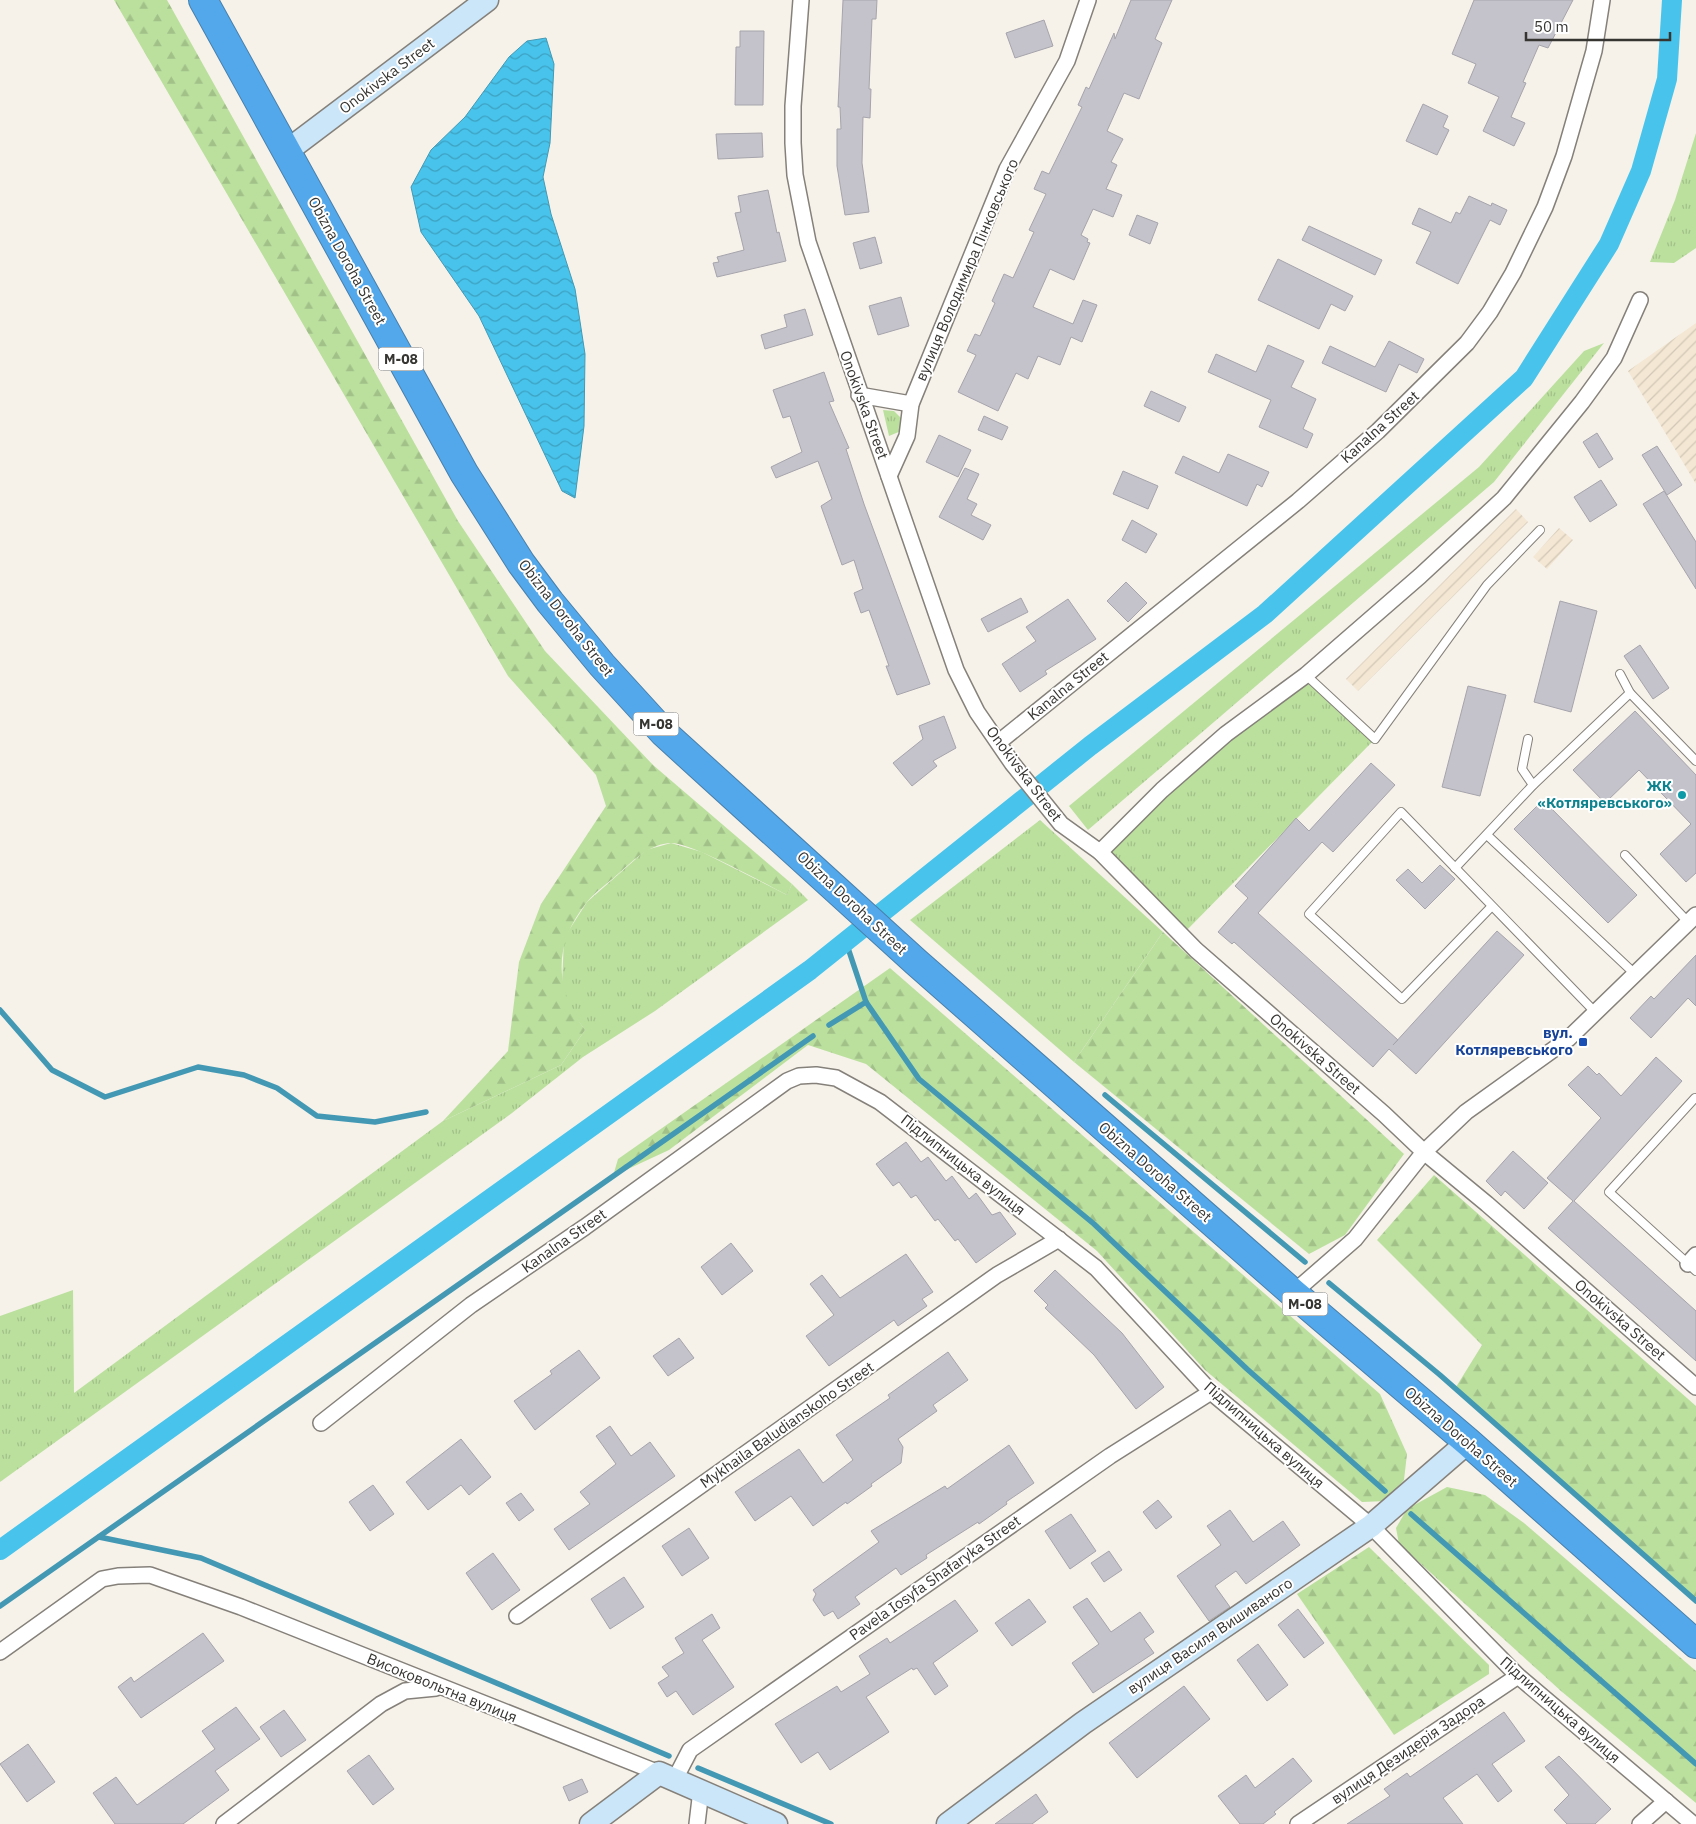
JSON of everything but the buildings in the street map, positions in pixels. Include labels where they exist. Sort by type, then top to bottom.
[{"type":"highway","name":"Obizna Doroha Street","points":[[203,0],[464,472],[521,563],[550,602],[602,665],[664,733],[813,866],[916,962],[1293,1293],[1468,1442],[1696,1644]]},
{"type":"street","name":"Onokivska Street","points":[[287,151],[487,0]]},
{"type":"street","name":"Onokivska Street","points":[[801,0],[793,106],[795,175],[808,242],[956,670],[978,712],[1012,763],[1061,824],[1100,852],[1196,950],[1384,1114],[1424,1152],[1487,1204],[1696,1387]]},
{"type":"street","name":"вулиця Володимира Пінковського","points":[[890,476],[907,436],[912,404],[1007,169],[1067,61],[1088,0]]},
{"type":"street","name":"Kanalna Street","points":[[999,742],[1298,501],[1378,431],[1466,343],[1490,312],[1514,273],[1544,207],[1564,156],[1594,51],[1602,0]]},
{"type":"street","points":[[1100,852],[1162,790],[1226,734],[1306,675],[1420,576],[1504,498],[1582,402],[1614,358],[1640,300]]},
{"type":"street","points":[[860,395],[912,404]]},
{"type":"street","points":[[1293,1293],[1355,1239],[1424,1152],[1466,1112],[1568,1039],[1692,919]]},
{"type":"street","name":"Kanalna Street","points":[[321,1422],[471,1305],[585,1227],[768,1094],[787,1081],[799,1076],[816,1075]]},
{"type":"street","name":"Підлипницька вулиця","points":[[816,1075],[836,1078],[880,1102],[1096,1268],[1211,1392],[1371,1526],[1518,1676],[1693,1824]]},
{"type":"street","name":"Mykhaila Baludianskoho Street","points":[[517,1616],[997,1275],[1059,1239]]},
{"type":"street","name":"Pavela Iosyfa Shafaryka Street","points":[[591,1824],[667,1776],[690,1750],[1110,1456],[1211,1392]]},
{"type":"street","name":"вулиця Василя Вишиваного","points":[[948,1824],[1083,1723],[1371,1526],[1468,1442]]},
{"type":"street","name":"Високовольтна вулиця","points":[[0,1652],[102,1579],[118,1576],[150,1575],[241,1607],[667,1776],[776,1824]]},
{"type":"street","name":"вулиця Дезидерія Задора","points":[[1298,1824],[1518,1676]]},
{"type":"street","points":[[224,1824],[381,1704],[405,1691],[439,1687]]},
{"type":"street","points":[[697,1824],[701,1790]]},
{"type":"street","points":[[1640,1824],[1666,1802]]},
{"type":"lane","points":[[1306,675],[1375,739],[1487,585],[1540,530]]},
{"type":"lane","points":[[1620,674],[1630,693],[1696,761]]},
{"type":"lane","points":[[1455,868],[1533,785],[1630,693]]},
{"type":"lane","points":[[1528,740],[1522,769],[1533,785]]},
{"type":"lane","points":[[1492,906],[1402,999],[1309,914],[1401,812],[1595,1012]]},
{"type":"lane","points":[[1487,835],[1634,974]]},
{"type":"lane","points":[[1625,855],[1692,919]]},
{"type":"lane","points":[[1693,1263],[1609,1192],[1695,1098]]},
{"type":"shaded area","points":[[1696,323],[1696,484],[1628,371]]},
{"type":"shaded area","points":[[1516,509],[1528,522],[1358,691],[1346,679]]},
{"type":"shaded area","points":[[1559,528],[1573,540],[1547,569],[1533,557]]},
{"type":"green space","points":[[114,0],[167,0],[458,521],[545,651],[653,765],[792,884],[787,895],[710,856],[679,844],[669,843],[661,845],[641,854],[590,898],[576,918],[568,934],[563,950],[563,982],[567,998],[585,1030],[561,1065],[443,1121],[508,1051],[519,962],[541,904],[606,806],[596,775],[508,676]]},
{"type":"green space","points":[[1696,133],[1696,248],[1674,263],[1650,262],[1675,200]]},
{"type":"green space","points":[[1604,343],[1494,482],[1088,830],[1069,806],[1479,467],[1584,351]]},
{"type":"green space","points":[[883,410],[894,411],[902,419],[901,431],[889,436]]},
{"type":"green space","points":[[1306,675],[1375,739],[1182,935],[1100,852]]},
{"type":"green space","points":[[1040,820],[1163,932],[1074,1062],[910,920]]},
{"type":"green space","points":[[671,843],[702,852],[787,895],[792,884],[808,900],[655,1011],[583,1057],[512,1113],[0,1482],[0,1316],[73,1290],[74,1393],[443,1121],[561,1065],[585,1030],[571,1011],[562,984],[564,938],[587,902],[646,850]]},
{"type":"green space","points":[[1163,932],[1404,1154],[1345,1235],[1309,1254],[1074,1062]]},
{"type":"green space","points":[[890,968],[1380,1394],[1407,1454],[1404,1480],[1387,1501],[1362,1502],[1205,1370],[1097,1251],[866,1064],[808,1045],[669,1150],[613,1176],[618,1159]]},
{"type":"green space","points":[[1434,1175],[1696,1406],[1696,1600],[1456,1387],[1482,1345],[1377,1240]]},
{"type":"green space","points":[[1447,1487],[1485,1495],[1524,1523],[1696,1671],[1696,1803],[1561,1691],[1399,1544],[1396,1528],[1407,1509]]},
{"type":"green space","points":[[1369,1547],[1489,1665],[1489,1674],[1394,1735],[1297,1594]]},
{"type":"water","points":[[546,38],[554,64],[550,143],[543,177],[551,214],[575,289],[585,354],[584,426],[575,498],[562,491],[479,316],[421,232],[411,187],[431,150],[465,117],[509,57],[527,41]]},
{"type":"waterway","points":[[0,1550],[810,970],[1090,746],[1265,614],[1524,378],[1609,244],[1641,171],[1667,79],[1672,0]]},
{"type":"waterway","points":[[846,942],[866,1002],[919,1079],[1094,1224],[1247,1369],[1385,1491]]},
{"type":"waterway","points":[[829,1025],[866,1002]]},
{"type":"waterway","points":[[0,1010],[52,1070],[105,1097],[198,1067],[244,1075],[277,1088],[317,1116],[375,1122],[426,1112]]},
{"type":"waterway","points":[[0,1606],[813,1036]]},
{"type":"waterway","points":[[1105,1095],[1305,1262]]},
{"type":"waterway","points":[[1329,1283],[1440,1375],[1696,1601]]},
{"type":"waterway","points":[[1411,1514],[1696,1764]]},
{"type":"waterway","points":[[99,1537],[201,1558],[669,1756]]},
{"type":"waterway","points":[[698,1768],[831,1824]]},
{"type":"place","name":"ЖК «Котляревського»","points":[[1682,795]]},
{"type":"place","name":"вул. Котляревського","points":[[1583,1042]]}]
